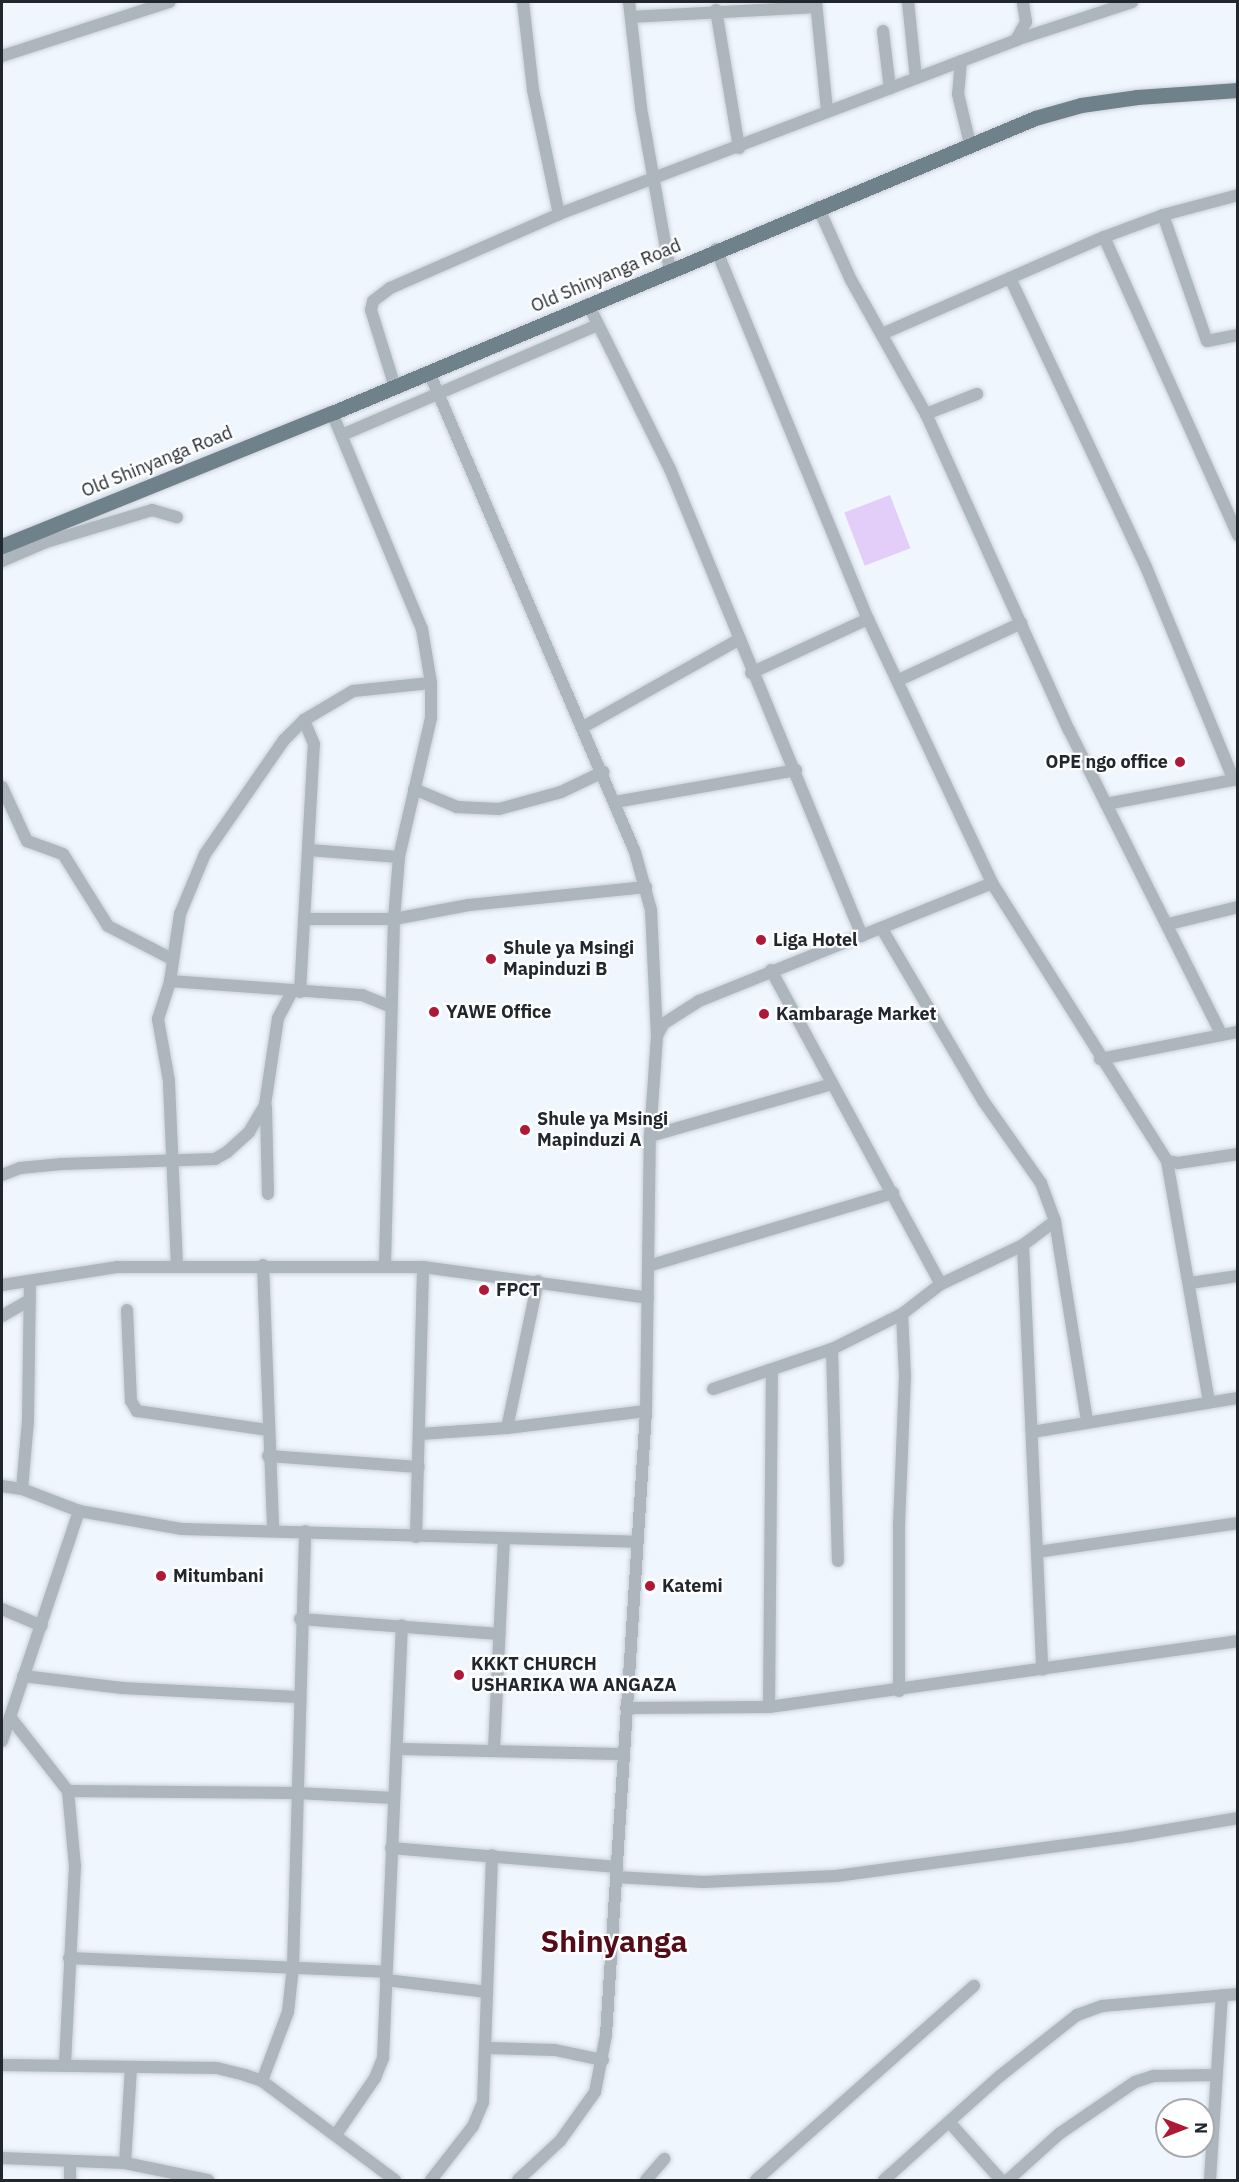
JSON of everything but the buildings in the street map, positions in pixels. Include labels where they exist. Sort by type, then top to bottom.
[{"type":"main road","name":"Old Shinyanga Road","points":[[2,546],[395,387],[716,249],[970,144],[1081,105],[1238,90]]},
{"type":"street","points":[[2,56],[169,2]]},
{"type":"street","points":[[523,2],[533,90],[559,214]]},
{"type":"street","points":[[629,2],[654,180],[670,270]]},
{"type":"street","points":[[908,2],[916,78]]},
{"type":"street","points":[[1016,40],[1026,22],[1023,2]]},
{"type":"street","points":[[395,387],[372,319],[371,308],[377,297],[559,214],[739,148],[827,110],[890,89],[1016,40],[1132,2]]},
{"type":"street","points":[[631,18],[816,4],[827,110]]},
{"type":"street","points":[[716,10],[739,148]]},
{"type":"street","points":[[883,31],[890,89]]},
{"type":"street","points":[[961,62],[959,99],[970,144]]},
{"type":"street","points":[[884,333],[1104,237],[1163,215],[1238,195]]},
{"type":"street","points":[[818,207],[851,280],[884,333],[926,414],[1106,804],[1169,924],[1222,1035]]},
{"type":"street","points":[[1163,215],[1207,341],[1238,335]]},
{"type":"street","points":[[1104,237],[1238,535]]},
{"type":"street","points":[[716,249],[868,619],[899,680],[992,883],[1100,1059],[1167,1161],[1209,1402]]},
{"type":"street","points":[[1010,278],[1146,567],[1236,780],[1106,804]]},
{"type":"street","points":[[588,304],[670,469],[740,639],[751,673],[796,770],[862,936]]},
{"type":"street","points":[[342,435],[597,325]]},
{"type":"street","points":[[429,372],[603,772],[646,887],[657,1036],[650,1136],[646,1411],[603,2060],[595,2092],[581,2114],[560,2141],[518,2181]]},
{"type":"street","points":[[926,414],[977,394]]},
{"type":"street","points":[[332,413],[422,629],[431,683],[431,718],[399,857],[393,919],[385,1267]]},
{"type":"street","points":[[2,561],[46,542],[152,510],[177,517]]},
{"type":"street","points":[[751,673],[868,619]]},
{"type":"street","points":[[899,680],[1021,623]]},
{"type":"street","points":[[583,727],[740,639]]},
{"type":"street","points":[[177,1266],[169,1081],[158,1019],[170,981],[170,958],[180,914],[206,854],[278,748],[304,720],[353,691],[431,683]]},
{"type":"street","points":[[268,1194],[266,1105],[278,1018],[296,992],[304,919],[314,744],[304,720]]},
{"type":"street","points":[[615,802],[796,770]]},
{"type":"street","points":[[414,789],[458,807],[499,809],[561,792],[603,772]]},
{"type":"street","points":[[2,787],[27,841],[59,850],[108,926],[170,958]]},
{"type":"street","points":[[309,850],[399,857]]},
{"type":"street","points":[[657,1036],[663,1024],[677,1012],[771,970],[882,929],[992,883]]},
{"type":"street","points":[[304,919],[393,919],[469,905],[646,887]]},
{"type":"street","points":[[1169,924],[1238,907]]},
{"type":"street","points":[[882,929],[984,1102],[1041,1183],[1055,1221],[1087,1421]]},
{"type":"street","points":[[771,970],[941,1284]]},
{"type":"street","points":[[170,981],[296,992],[362,995],[391,1006]]},
{"type":"street","points":[[1100,1059],[1238,1032]]},
{"type":"street","points":[[650,1136],[832,1084]]},
{"type":"street","points":[[2,1175],[20,1168],[62,1164],[214,1159],[227,1152],[249,1132],[266,1105]]},
{"type":"street","points":[[1167,1161],[1238,1154]]},
{"type":"street","points":[[648,1266],[893,1193]]},
{"type":"street","points":[[713,1389],[832,1349],[902,1314],[941,1284],[1023,1245],[1055,1221]]},
{"type":"street","points":[[1023,1245],[1042,1670]]},
{"type":"street","points":[[263,1265],[268,1456],[273,1530]]},
{"type":"street","points":[[2,1284],[117,1267],[263,1265],[385,1267],[423,1268],[538,1281],[648,1298]]},
{"type":"street","points":[[416,1537],[423,1268]]},
{"type":"street","points":[[1190,1283],[1238,1276]]},
{"type":"street","points":[[22,1489],[30,1281]]},
{"type":"street","points":[[507,1428],[538,1281]]},
{"type":"street","points":[[2,1316],[30,1300]]},
{"type":"street","points":[[127,1310],[131,1401],[137,1411],[268,1430]]},
{"type":"street","points":[[899,1691],[899,1525],[905,1377],[902,1314]]},
{"type":"street","points":[[832,1349],[838,1561]]},
{"type":"street","points":[[769,1707],[772,1370]]},
{"type":"street","points":[[1032,1432],[1087,1421],[1238,1398]]},
{"type":"street","points":[[420,1434],[507,1428],[646,1411]]},
{"type":"street","points":[[268,1456],[419,1467]]},
{"type":"street","points":[[2,1486],[22,1489],[79,1511],[182,1529],[638,1542]]},
{"type":"street","points":[[2,1741],[79,1511]]},
{"type":"street","points":[[1037,1552],[1238,1523]]},
{"type":"street","points":[[262,2081],[288,2012],[293,1967],[300,1619],[305,1532]]},
{"type":"street","points":[[494,1750],[504,1539]]},
{"type":"street","points":[[2,1609],[42,1626]]},
{"type":"street","points":[[300,1619],[499,1634]]},
{"type":"street","points":[[337,2133],[375,2078],[383,2058],[402,1625]]},
{"type":"street","points":[[626,1708],[769,1707],[899,1691],[1238,1641]]},
{"type":"street","points":[[23,1676],[122,1688],[298,1697]]},
{"type":"street","points":[[10,1717],[68,1791],[75,1866],[65,2066]]},
{"type":"street","points":[[398,1749],[623,1754]]},
{"type":"street","points":[[68,1791],[297,1793],[394,1798]]},
{"type":"street","points":[[391,1848],[492,1855],[703,1882],[836,1876],[1131,1836],[1238,1818]]},
{"type":"street","points":[[431,2181],[473,2126],[483,2102],[488,2048],[487,1992],[492,1855]]},
{"type":"street","points":[[69,1958],[293,1967],[386,1976],[487,1992]]},
{"type":"street","points":[[756,2181],[975,1986]]},
{"type":"street","points":[[890,2179],[1000,2076],[1084,2012],[1102,2006],[1238,1994]]},
{"type":"street","points":[[1210,2181],[1222,1995]]},
{"type":"street","points":[[488,2048],[555,2050],[603,2060]]},
{"type":"street","points":[[2,2065],[217,2068],[262,2081],[337,2133],[395,2181]]},
{"type":"street","points":[[125,2163],[131,2067]]},
{"type":"street","points":[[1008,2181],[1059,2134],[1135,2082],[1154,2076],[1216,2075]]},
{"type":"street","points":[[950,2124],[1001,2181]]},
{"type":"street","points":[[2,2158],[125,2163],[165,2175],[208,2181]]},
{"type":"street","points":[[646,2181],[664,2159]]},
{"type":"street","points":[[70,2162],[70,2181]]},
{"type":"shaded area","points":[[890,495],[910,548],[865,566],[844,513]]},
{"type":"place","name":"OPE ngo office","points":[[1180,762]]},
{"type":"place","name":"Liga Hotel","points":[[761,940]]},
{"type":"place","name":"Shule ya Msingi Mapinduzi B","points":[[491,959]]},
{"type":"place","name":"YAWE Office","points":[[434,1012]]},
{"type":"place","name":"Kambarage Market","points":[[764,1014]]},
{"type":"place","name":"Shule ya Msingi Mapinduzi A","points":[[525,1130]]},
{"type":"place","name":"FPCT","points":[[484,1290]]},
{"type":"place","name":"Mitumbani","points":[[161,1576]]},
{"type":"place","name":"Katemi","points":[[650,1586]]},
{"type":"place","name":"KKKT CHURCH USHARIKA WA ANGAZA","points":[[459,1675]]},
{"type":"district","name":"Shinyanga","points":[[614,1941]]}]
